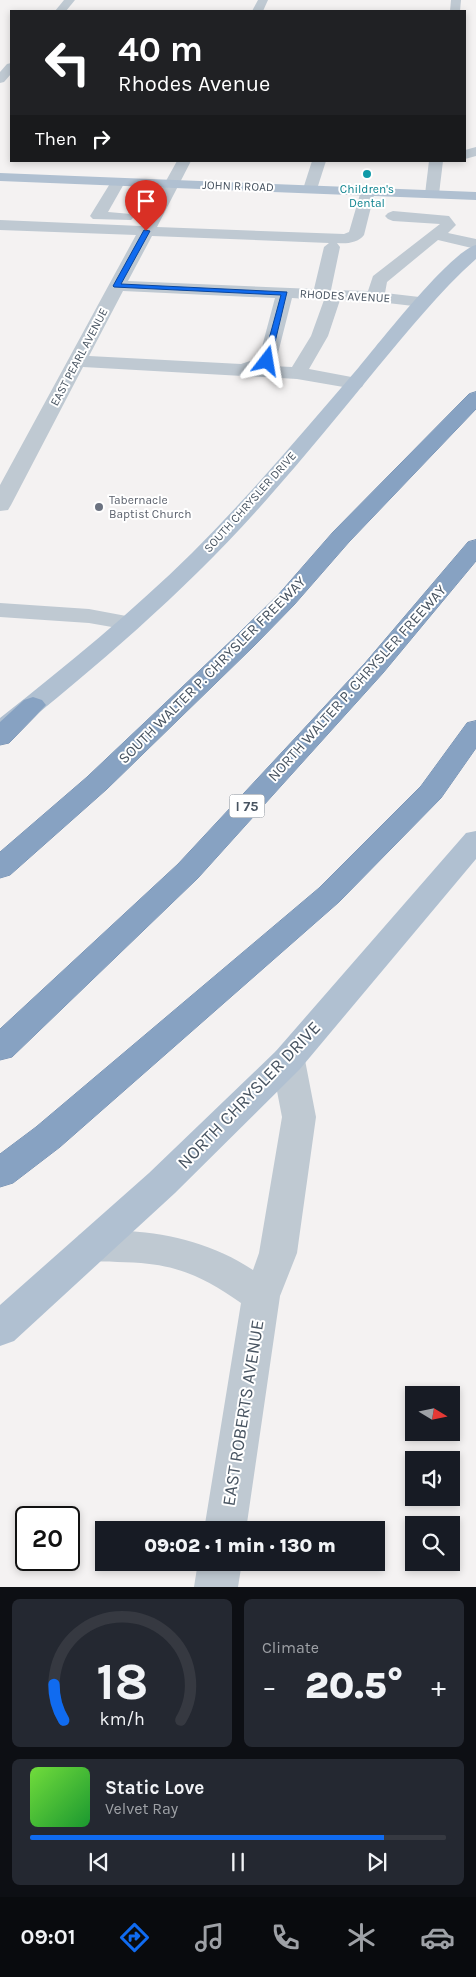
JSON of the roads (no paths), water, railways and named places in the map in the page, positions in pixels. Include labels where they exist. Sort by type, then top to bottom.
[{"type":"highway","name":"SOUTH WALTER P. CHRYSLER FREEWAY","points":[[0,868],[97,783],[245,641],[476,398]]},
{"type":"highway","name":"NORTH WALTER P. CHRYSLER FREEWAY","points":[[0,1048],[188,871],[374,668],[476,547]]},
{"type":"highway","points":[[0,737],[33,705]]},
{"type":"highway","points":[[0,1173],[48,1136],[329,895],[431,792],[476,728]]},
{"type":"main road","name":"JOHN R ROAD","points":[[0,177],[476,196]]},
{"type":"main road","points":[[454,195],[476,202]]},
{"type":"main road","name":"SOUTH CHRYSLER DRIVE","points":[[0,731],[33,705],[166,590],[259,495],[422,302],[457,266],[476,250]]},
{"type":"main road","name":"NORTH CHRYSLER DRIVE","points":[[0,1329],[162,1183],[288,1060],[476,840]]},
{"type":"street","points":[[61,10],[70,0]]},
{"type":"street","points":[[0,79],[10,68]]},
{"type":"street","name":"EAST PEARL AVENUE","points":[[0,505],[184,162]]},
{"type":"street","points":[[310,189],[319,162]]},
{"type":"street","points":[[432,194],[436,162]]},
{"type":"street","points":[[118,182],[98,216],[150,225],[346,239],[356,235],[368,191]]},
{"type":"street","points":[[375,297],[380,280],[448,226],[444,219],[392,216]]},
{"type":"street","points":[[0,225],[233,223]]},
{"type":"street","points":[[435,235],[476,244]]},
{"type":"street","points":[[297,373],[314,349],[328,319],[327,295],[332,247]]},
{"type":"street","name":"RHODES AVENUE","points":[[117,286],[375,297],[422,302]]},
{"type":"street","points":[[73,369],[202,385],[267,361],[285,294]]},
{"type":"street","points":[[242,370],[297,373],[355,383]]},
{"type":"street","points":[[0,610],[89,616],[129,623]]},
{"type":"street","name":"EAST ROBERTS AVENUE","points":[[226,1521],[261,1296],[278,1253],[299,1117],[288,1060]]},
{"type":"street","points":[[92,1246],[124,1246],[182,1253],[218,1268],[261,1296]]},
{"type":"street","points":[[216,1587],[219,1571]]},
{"type":"place","name":"Children's Dental","points":[[367,174]]},
{"type":"place","name":"Tabernacle Baptist Church","points":[[99,507]]}]
